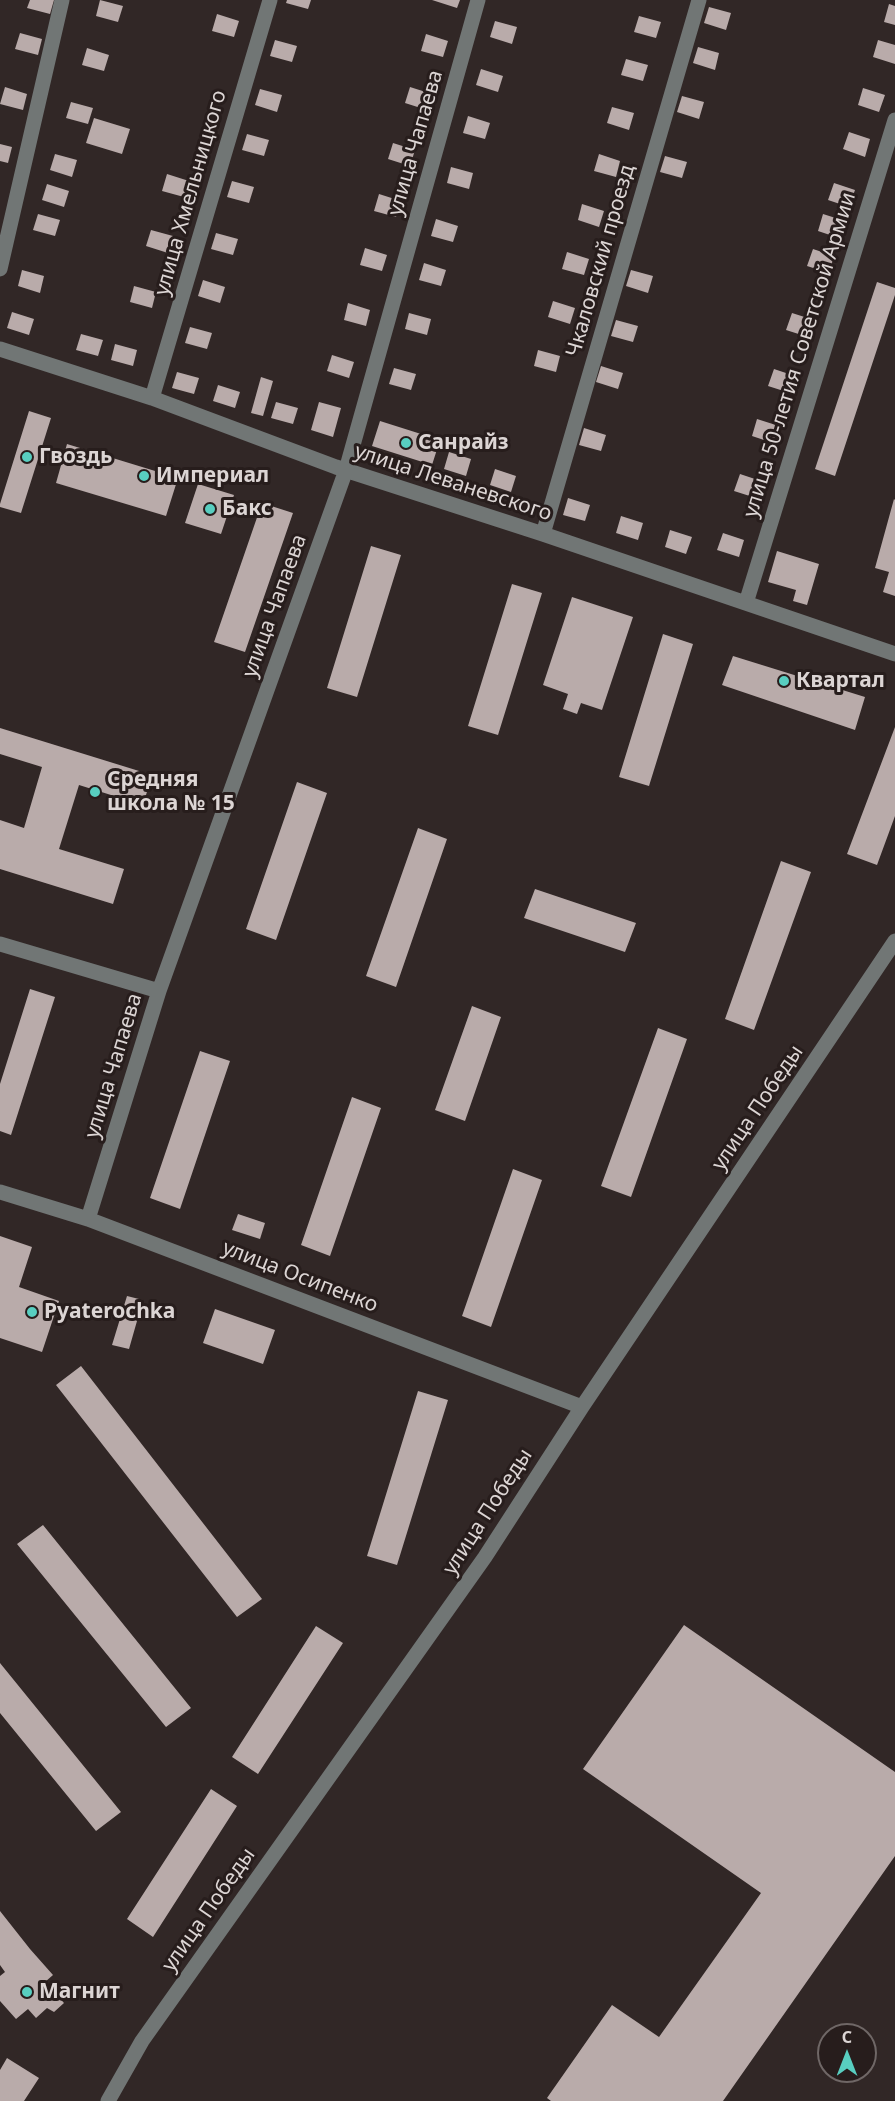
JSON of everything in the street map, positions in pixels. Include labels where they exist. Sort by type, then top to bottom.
[{"type":"street","points":[[0,268],[62,0]]},
{"type":"street","name":"улица Хмельницкого","points":[[152,398],[270,0]]},
{"type":"street","name":"улица Чапаева","points":[[88,1219],[159,991],[346,470],[478,0]]},
{"type":"street","name":"Чкаловский проезд","points":[[543,534],[699,0]]},
{"type":"street","name":"улица 50-летия Советской Армии","points":[[746,603],[895,120]]},
{"type":"street","name":"улица Леваневского","points":[[0,349],[152,398],[346,470],[543,534],[895,654]]},
{"type":"street","name":"улица Победы","points":[[108,2101],[142,2041],[485,1557],[582,1407],[895,941]]},
{"type":"street","points":[[0,944],[159,991]]},
{"type":"street","name":"улица Осипенко","points":[[0,1192],[88,1219],[582,1407]]},
{"type":"building","points":[[30,0],[54,0],[50,14],[27,8]]},
{"type":"building","points":[[100,0],[123,6],[118,22],[96,16]]},
{"type":"building","points":[[287,0],[311,0],[308,9],[286,3]]},
{"type":"building","points":[[432,0],[460,0],[457,8]]},
{"type":"building","points":[[889,4],[895,6],[895,25],[884,22]]},
{"type":"building","points":[[709,7],[731,13],[726,30],[704,23]]},
{"type":"building","points":[[217,14],[239,21],[234,37],[212,31]]},
{"type":"building","points":[[639,16],[661,22],[656,38],[634,32]]},
{"type":"building","points":[[495,21],[517,27],[512,44],[490,37]]},
{"type":"building","points":[[20,33],[42,39],[38,55],[15,49]]},
{"type":"building","points":[[426,34],[448,41],[443,57],[421,51]]},
{"type":"building","points":[[275,40],[297,46],[292,62],[270,56]]},
{"type":"building","points":[[878,40],[895,45],[895,64],[873,57]]},
{"type":"building","points":[[698,47],[719,53],[715,70],[693,63]]},
{"type":"building","points":[[87,48],[109,55],[104,71],[82,65]]},
{"type":"building","points":[[626,59],[648,65],[643,81],[621,75]]},
{"type":"building","points":[[481,69],[503,76],[498,92],[476,85]]},
{"type":"building","points":[[5,87],[27,94],[23,110],[0,104]]},
{"type":"building","points":[[410,87],[432,94],[427,110],[405,103]]},
{"type":"building","points":[[863,88],[885,95],[879,112],[858,105]]},
{"type":"building","points":[[260,89],[282,95],[277,112],[255,105]]},
{"type":"building","points":[[682,96],[704,102],[699,119],[677,112]]},
{"type":"building","points":[[71,102],[93,108],[88,124],[66,118]]},
{"type":"building","points":[[612,107],[634,113],[629,130],[607,123]]},
{"type":"building","points":[[468,116],[490,123],[485,139],[463,133]]},
{"type":"building","points":[[94,118],[130,129],[122,154],[86,143]]},
{"type":"building","points":[[849,132],[870,139],[865,157],[843,149]]},
{"type":"building","points":[[247,134],[269,140],[264,156],[242,150]]},
{"type":"building","points":[[393,143],[415,150],[410,166],[388,159]]},
{"type":"building","points":[[0,144],[12,147],[8,163],[0,161]]},
{"type":"building","points":[[55,154],[77,160],[72,177],[50,170]]},
{"type":"building","points":[[599,154],[620,161],[616,177],[594,171]]},
{"type":"building","points":[[665,156],[687,162],[682,178],[660,172]]},
{"type":"building","points":[[451,167],[473,173],[469,189],[447,183]]},
{"type":"building","points":[[167,174],[189,181],[184,197],[162,191]]},
{"type":"building","points":[[232,181],[254,187],[249,203],[227,197]]},
{"type":"building","points":[[834,183],[855,190],[849,207],[828,200]]},
{"type":"building","points":[[47,184],[69,191],[64,207],[42,200]]},
{"type":"building","points":[[379,194],[401,201],[396,217],[374,211]]},
{"type":"building","points":[[582,204],[604,211],[599,227],[578,220]]},
{"type":"building","points":[[38,214],[60,220],[55,236],[33,230]]},
{"type":"building","points":[[823,214],[845,221],[839,238],[818,231]]},
{"type":"building","points":[[436,219],[458,226],[453,242],[431,236]]},
{"type":"building","points":[[151,230],[173,236],[168,253],[146,246]]},
{"type":"building","points":[[216,233],[238,239],[233,255],[211,249]]},
{"type":"building","points":[[365,248],[387,255],[382,271],[360,265]]},
{"type":"building","points":[[813,249],[834,256],[829,273],[807,266]]},
{"type":"building","points":[[567,252],[589,259],[584,275],[562,269]]},
{"type":"building","points":[[424,263],[446,270],[441,286],[419,280]]},
{"type":"building","points":[[22,270],[44,276],[40,293],[18,286]]},
{"type":"building","points":[[631,270],[653,276],[648,293],[626,286]]},
{"type":"building","points":[[203,280],[225,287],[220,303],[198,296]]},
{"type":"building","points":[[877,282],[895,288],[895,295],[835,476],[815,469]]},
{"type":"building","points":[[134,286],[156,292],[152,308],[130,302]]},
{"type":"building","points":[[553,301],[575,308],[570,324],[548,317]]},
{"type":"building","points":[[348,303],[370,310],[366,326],[344,320]]},
{"type":"building","points":[[12,312],[34,319],[29,335],[7,328]]},
{"type":"building","points":[[409,313],[431,319],[427,335],[405,329]]},
{"type":"building","points":[[792,313],[814,320],[808,337],[786,330]]},
{"type":"building","points":[[616,320],[638,326],[633,342],[611,336]]},
{"type":"building","points":[[190,327],[212,333],[207,349],[185,343]]},
{"type":"building","points":[[81,334],[103,340],[98,356],[76,350]]},
{"type":"building","points":[[115,344],[137,350],[133,366],[111,360]]},
{"type":"building","points":[[538,350],[560,356],[556,372],[534,366]]},
{"type":"building","points":[[332,355],[354,362],[349,378],[327,371]]},
{"type":"building","points":[[601,366],[623,373],[618,389],[596,382]]},
{"type":"building","points":[[394,368],[416,374],[411,390],[389,384]]},
{"type":"building","points":[[774,369],[795,376],[790,393],[768,386]]},
{"type":"building","points":[[177,372],[199,378],[194,394],[172,388]]},
{"type":"building","points":[[261,377],[273,381],[263,416],[251,413]]},
{"type":"building","points":[[218,385],[240,392],[235,408],[213,401]]},
{"type":"building","points":[[276,402],[298,408],[293,424],[271,418]]},
{"type":"building","points":[[319,402],[341,408],[333,437],[311,430]]},
{"type":"building","name":"Гвоздь","points":[[29,411],[51,418],[21,513],[0,507],[0,504]]},
{"type":"building","points":[[757,419],[779,426],[773,443],[752,436]]},
{"type":"building","name":"Санрайз","points":[[380,421],[440,440],[432,465],[372,446]]},
{"type":"building","points":[[584,428],[606,435],[601,451],[579,445]]},
{"type":"building","points":[[67,444],[178,478],[166,516],[56,483]]},
{"type":"building","points":[[449,452],[471,459],[466,476],[444,469]]},
{"type":"building","points":[[495,469],[516,476],[511,492],[490,485]]},
{"type":"building","points":[[740,474],[761,481],[756,498],[734,491]]},
{"type":"building","name":"Бакс","points":[[198,484],[234,495],[221,534],[185,523]]},
{"type":"building","points":[[568,498],[590,505],[585,521],[563,515]]},
{"type":"building","points":[[894,499],[895,596],[883,592],[889,572],[875,568]]},
{"type":"building","points":[[262,503],[293,513],[245,652],[214,642]]},
{"type":"building","points":[[621,516],[643,523],[638,540],[616,533]]},
{"type":"building","points":[[670,530],[692,537],[686,554],[665,547]]},
{"type":"building","points":[[723,533],[744,540],[739,557],[717,550]]},
{"type":"building","points":[[371,546],[401,555],[357,697],[327,688]]},
{"type":"building","points":[[777,551],[819,564],[807,605],[793,601],[796,590],[768,582]]},
{"type":"building","points":[[512,584],[542,593],[498,735],[468,726]]},
{"type":"building","points":[[572,597],[633,617],[602,710],[581,703],[577,714],[563,709],[568,694],[543,685]]},
{"type":"building","points":[[663,634],[693,644],[649,786],[619,777]]},
{"type":"building","points":[[733,656],[865,697],[855,730],[722,685]]},
{"type":"building","points":[[895,727],[895,816],[877,865],[847,854]]},
{"type":"building","points":[[0,728],[152,775],[143,805],[79,785],[59,849],[124,869],[113,904],[0,869],[0,820],[24,828],[42,767],[0,754]]},
{"type":"building","points":[[297,782],[327,793],[276,940],[246,929]]},
{"type":"building","points":[[418,828],[447,839],[396,987],[366,976]]},
{"type":"building","points":[[781,861],[811,872],[754,1030],[725,1019]]},
{"type":"building","points":[[535,889],[636,923],[625,952],[524,918]]},
{"type":"building","points":[[30,989],[55,997],[11,1135],[0,1131],[0,1084]]},
{"type":"building","points":[[472,1006],[501,1017],[465,1121],[435,1110]]},
{"type":"building","points":[[658,1028],[687,1039],[631,1197],[601,1186]]},
{"type":"building","points":[[200,1051],[230,1061],[180,1209],[150,1198]]},
{"type":"building","points":[[352,1097],[381,1108],[330,1256],[301,1245]]},
{"type":"building","points":[[513,1169],[542,1180],[491,1327],[462,1316]]},
{"type":"building","points":[[238,1214],[265,1223],[260,1239],[232,1230]]},
{"type":"building","points":[[0,1236],[32,1247],[19,1287],[59,1301],[42,1352],[0,1338]]},
{"type":"building","points":[[127,1296],[143,1300],[129,1349],[112,1345]]},
{"type":"building","points":[[215,1309],[275,1330],[263,1364],[203,1343]]},
{"type":"building","points":[[81,1366],[262,1599],[237,1617],[56,1385]]},
{"type":"building","points":[[418,1391],[448,1400],[397,1565],[367,1556]]},
{"type":"building","points":[[43,1525],[191,1708],[166,1727],[17,1544]]},
{"type":"building","points":[[684,1625],[895,1772],[895,1856],[723,2101],[551,2101],[547,2098],[612,2005],[659,2037],[761,1893],[583,1769]]},
{"type":"building","points":[[316,1626],[343,1643],[258,1774],[232,1757]]},
{"type":"building","points":[[0,1663],[121,1812],[96,1831],[0,1713]]},
{"type":"building","points":[[211,1789],[237,1806],[153,1937],[127,1919]]},
{"type":"building","name":"Магнит","points":[[0,1911],[53,1975],[45,1982],[64,2003],[54,2012],[47,2008],[36,2018],[28,2009],[16,2019],[0,2001],[0,1976],[5,1972],[0,1965]]},
{"type":"building","points":[[7,2058],[39,2078],[24,2101],[0,2101],[0,2070]]},
{"type":"place","name":"Санрайз","points":[[406,443]]},
{"type":"place","name":"Гвоздь","points":[[27,457]]},
{"type":"place","name":"Империал","points":[[144,476]]},
{"type":"place","name":"Бакс","points":[[210,509]]},
{"type":"place","name":"Квартал","points":[[784,681]]},
{"type":"place","name":"Средняя школа № 15","points":[[95,792]]},
{"type":"place","name":"Pyaterochka","points":[[32,1312]]},
{"type":"place","name":"Магнит","points":[[27,1992]]}]
